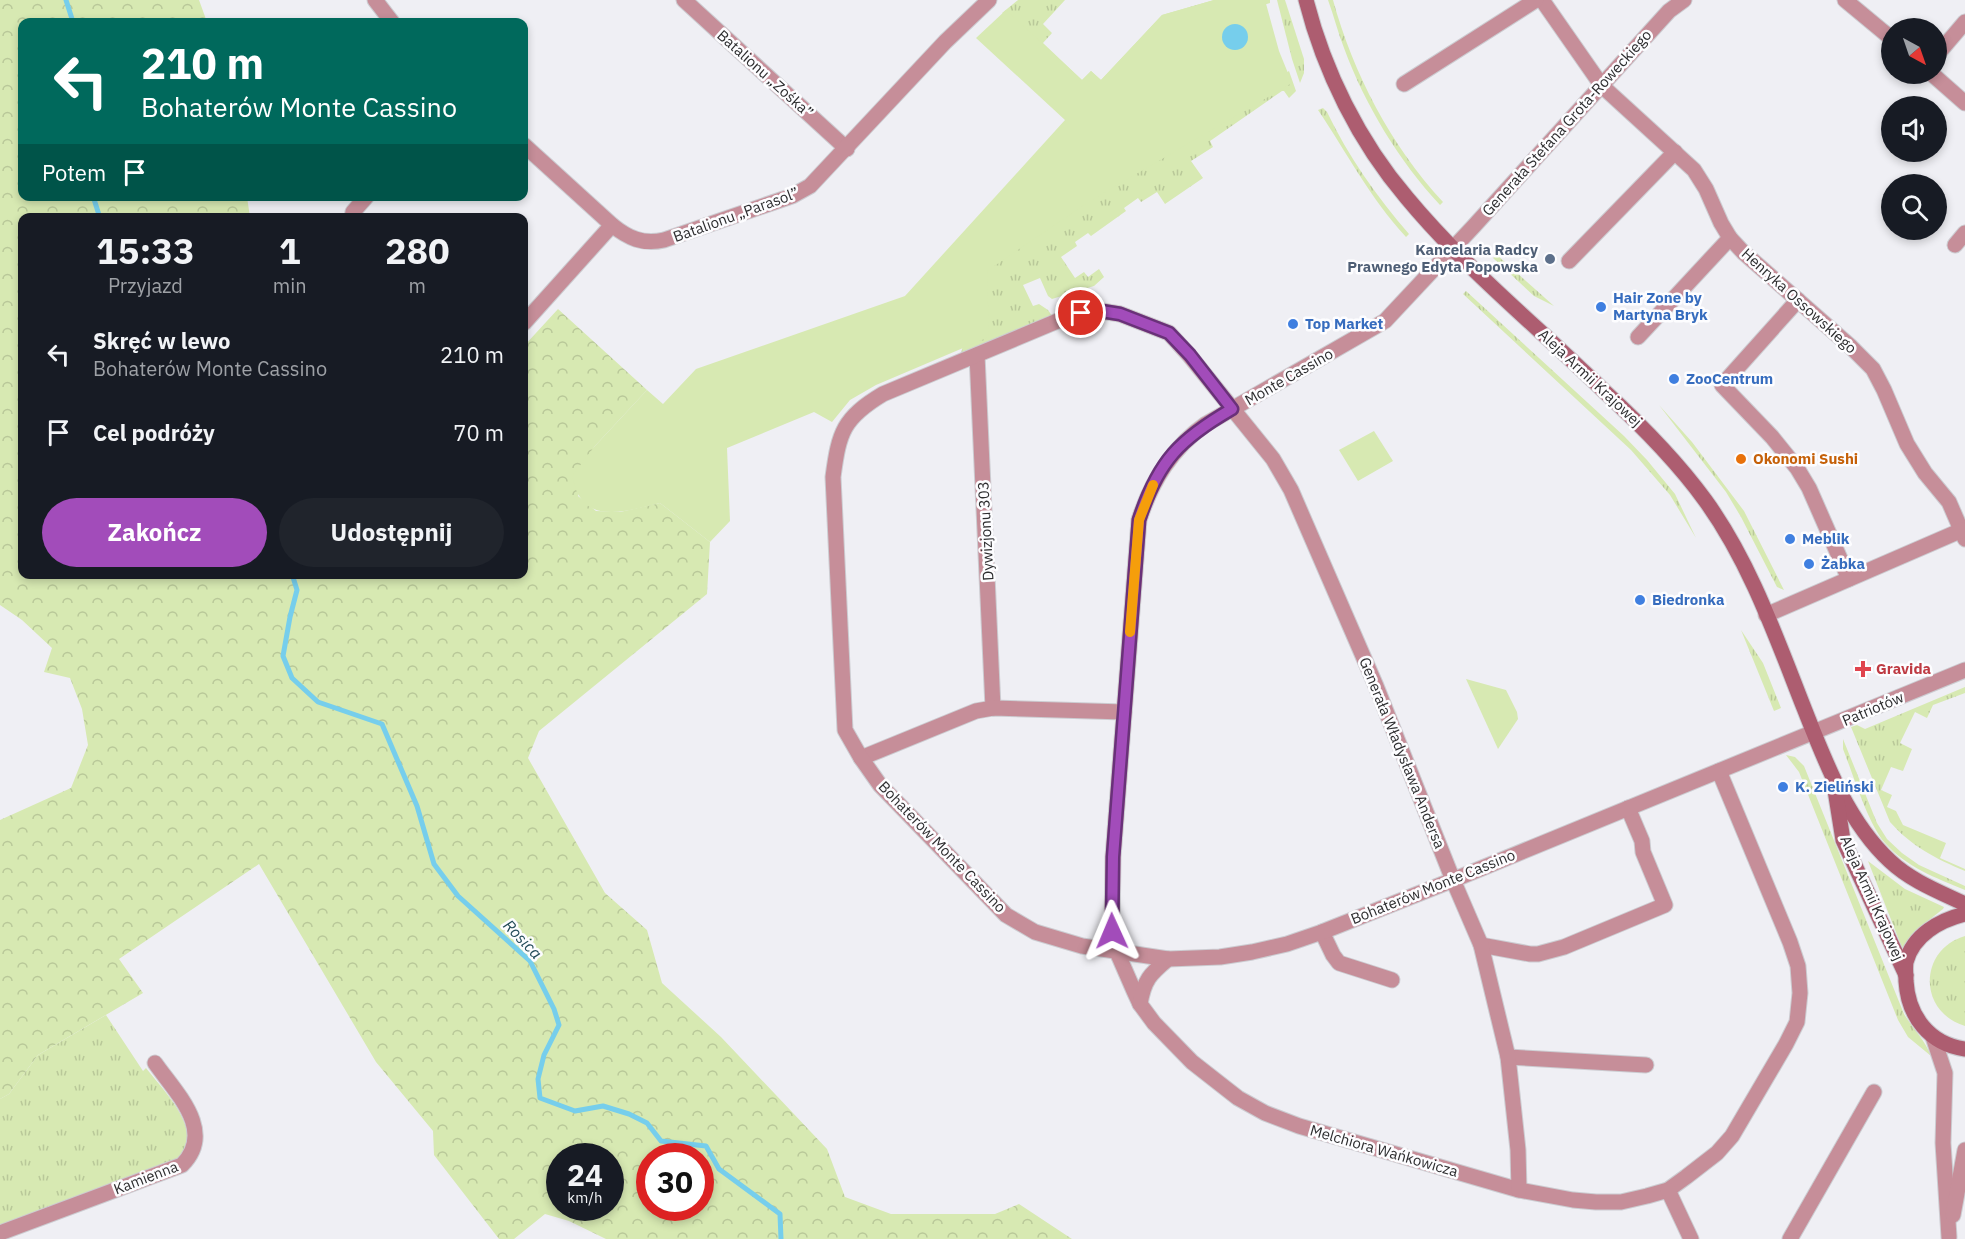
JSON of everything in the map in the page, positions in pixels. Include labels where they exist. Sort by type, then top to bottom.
[{"type":"street","points":[[375,0],[389,18]]},
{"type":"street","name":"Batalionu „Zośka”","points":[[684,0],[847,149]]},
{"type":"street","name":"Aleja Armii Krajowej","points":[[1306,0],[1318,41],[1345,103],[1371,148],[1405,196],[1452,249],[1648,432],[1691,481],[1720,523],[1752,582],[1834,784],[1871,842],[1892,863],[1921,882],[1965,904]]},
{"type":"street","points":[[1404,84],[1536,0]]},
{"type":"street","name":"Henryka Ossowskiego","points":[[1542,0],[1602,86],[1694,170],[1730,238],[1873,369],[1906,444],[1925,473],[1949,502],[1963,534]]},
{"type":"street","name":"Generała Stefana Grota-Roweckiego","points":[[1452,249],[1602,86],[1665,5],[1684,0]]},
{"type":"street","points":[[1845,0],[1881,30]]},
{"type":"street","name":"Batalionu „Parasol”","points":[[528,149],[625,236],[638,241],[664,240],[802,192],[818,180],[979,3]]},
{"type":"street","points":[[1947,43],[1965,22]]},
{"type":"street","points":[[1943,84],[1965,103]]},
{"type":"street","points":[[1569,261],[1674,152]]},
{"type":"street","points":[[353,213],[363,201]]},
{"type":"street","points":[[528,319],[612,225]]},
{"type":"street","points":[[1638,337],[1730,238]]},
{"type":"street","name":"Monte Cassino","points":[[1232,409],[1385,321],[1452,249]]},
{"type":"street","points":[[1798,300],[1722,385],[1772,437],[1797,468],[1809,488],[1849,579]]},
{"type":"street","name":"Bohaterów Monte Cassino","points":[[1232,409],[1190,355],[1169,333],[1120,314],[1095,310],[1067,317],[884,394],[851,419],[841,434],[833,477],[845,730],[861,758],[880,784],[1006,915],[1035,932],[1082,946],[1168,959],[1220,957],[1287,944],[1453,880],[1814,733]]},
{"type":"street","name":"Dywizjonu 303","points":[[977,355],[993,708]]},
{"type":"street","name":"Melchiora Wańkowicza","points":[[1232,409],[1206,424],[1168,459],[1147,496],[1139,520],[1113,857],[1112,931],[1117,952],[1140,1004],[1154,1023],[1192,1062],[1238,1098],[1265,1113],[1334,1138],[1519,1190],[1573,1200],[1621,1202],[1668,1190],[1717,1153],[1732,1136],[1797,1022],[1800,993],[1798,966],[1719,771]]},
{"type":"street","name":"Generała Władysława Andersa","points":[[1232,409],[1273,459],[1291,490],[1376,686],[1481,945],[1508,1057],[1518,1150],[1519,1190]]},
{"type":"street","points":[[1766,615],[1963,534]]},
{"type":"street","name":"Patriotów","points":[[1814,733],[1965,670]]},
{"type":"street","points":[[861,758],[976,711],[993,708],[1124,712]]},
{"type":"street","name":"Aleja Armii Krajowej","points":[[1834,784],[1843,840],[1906,975]]},
{"type":"street","points":[[1481,945],[1530,954],[1547,952],[1665,905],[1628,808]]},
{"type":"street","points":[[1965,914],[1948,918],[1922,936],[1912,949],[1906,963],[1907,992],[1913,1012],[1921,1025],[1933,1037],[1946,1044],[1965,1049]]},
{"type":"street","points":[[1322,932],[1339,963],[1392,980]]},
{"type":"street","points":[[1140,1004],[1142,988],[1149,975],[1168,959]]},
{"type":"street","points":[[1933,1037],[1945,1073],[1943,1143],[1949,1238]]},
{"type":"street","points":[[1508,1057],[1646,1065]]},
{"type":"street","name":"Kamienna","points":[[0,1237],[182,1165],[191,1156],[195,1146],[196,1132],[188,1109],[155,1063]]},
{"type":"street","points":[[1790,1239],[1874,1092]]},
{"type":"street","points":[[1949,1238],[1965,1150]]},
{"type":"street","points":[[1668,1190],[1691,1239]]},
{"type":"green space","points":[[0,0],[199,0],[206,18],[18,18],[18,201],[248,201],[249,213],[18,213],[18,579],[528,579],[528,342],[558,309],[647,390],[594,447],[578,496],[596,511],[620,512],[660,503],[710,542],[707,594],[539,731],[528,758],[605,893],[647,930],[662,983],[721,1037],[827,1149],[845,1197],[891,1214],[995,1214],[1019,1204],[1072,1239],[606,1239],[569,1221],[624,1221],[624,1143],[546,1143],[546,1214],[514,1239],[499,1239],[434,1155],[433,1131],[376,1062],[259,864],[119,959],[143,993],[38,1055],[9,1094],[0,1099],[0,820],[71,788],[88,745],[82,709],[70,678],[44,672],[52,648],[22,620],[0,605]]},
{"type":"green space","points":[[1018,0],[1065,0],[1043,24],[1052,33],[1043,43],[1082,80],[1091,71],[1101,80],[1162,15],[1214,0],[1270,0],[1270,3],[1159,38],[1098,105],[1002,13]]},
{"type":"green space","points":[[1214,0],[1265,0],[1279,51],[1292,83],[1090,201],[987,271],[989,337],[876,385],[850,400],[832,422],[814,412],[727,448],[730,521],[710,542],[660,503],[627,511],[604,512],[585,503],[577,492],[572,476],[594,447],[647,390],[663,404],[696,369],[905,296],[1065,120],[976,38],[1006,10],[1082,80],[1091,71],[1101,80],[1162,15]]},
{"type":"green space","points":[[1277,0],[1285,0],[1304,59],[1304,73],[1300,83],[1292,59]]},
{"type":"green space","points":[[1328,0],[1333,0],[1351,54],[1376,107],[1407,157],[1443,202],[1440,205],[1397,151],[1373,111],[1352,69]]},
{"type":"green space","points":[[1289,71],[1296,91],[1289,98],[1282,91],[1210,141],[1213,147],[1191,161],[1203,178],[1165,204],[1157,192],[1141,202],[1138,198],[1124,208],[1126,211],[1091,236],[1088,233],[1075,242],[1077,246],[1061,257],[1075,278],[1084,272],[1088,277],[1099,269],[1104,277],[1094,286],[1052,299],[1048,296],[1040,278],[1023,285],[1033,306],[1039,304],[1052,316],[961,354],[978,273]]},
{"type":"green space","points":[[1323,108],[1364,176],[1409,234],[1406,237],[1359,175],[1318,110]]},
{"type":"green space","points":[[1497,255],[1554,306],[1534,296],[1493,258]]},
{"type":"green space","points":[[1466,291],[1624,436],[1647,460],[1675,494],[1696,538],[1670,495],[1631,450],[1463,294]]},
{"type":"green space","points":[[1659,405],[1692,442],[1744,511],[1784,590],[1777,587],[1726,492]]},
{"type":"green space","points":[[1374,431],[1393,461],[1358,481],[1339,450]]},
{"type":"green space","points":[[1741,630],[1763,663],[1781,708],[1774,711]]},
{"type":"green space","points":[[1466,679],[1506,690],[1517,712],[1518,719],[1498,749]]},
{"type":"green space","points":[[1965,687],[1965,693],[1933,705],[1927,718],[1915,712],[1900,743],[1912,749],[1903,771],[1891,767],[1881,790],[1892,795],[1887,807],[1896,811],[1903,825],[1946,843],[1940,858],[1965,871],[1924,851],[1890,822],[1851,727],[1857,725],[1865,729]]},
{"type":"green space","points":[[1843,739],[1877,823],[1887,839],[1919,865],[1965,886],[1965,890],[1912,865],[1885,843],[1861,798],[1843,749]]},
{"type":"green space","points":[[1786,755],[1795,757],[1804,766],[1904,1014],[1931,1056],[1908,1037],[1898,1020],[1799,772]]},
{"type":"green space","points":[[1868,861],[1905,889],[1944,907],[1915,931],[1906,948],[1901,945]]},
{"type":"green space","points":[[1965,936],[1965,1026],[1950,1019],[1939,1008],[1932,995],[1930,981],[1932,967],[1939,954],[1950,943]]},
{"type":"green space","points":[[106,1015],[143,1071],[146,1068],[175,1104],[185,1125],[189,1147],[174,1164],[0,1228],[0,1099],[9,1094],[38,1055]]},
{"type":"water","points":[[1235,24],[1244,28],[1248,37],[1244,46],[1235,50],[1226,46],[1222,37],[1226,28]]},
{"type":"waterway","name":"Rosica","points":[[66,0],[72,18]]},
{"type":"waterway","name":"Rosica","points":[[95,201],[98,213]]},
{"type":"waterway","name":"Rosica","points":[[294,579],[297,590],[283,656],[292,678],[318,702],[382,724],[417,806],[434,864],[458,896],[530,961],[554,1009],[559,1025],[544,1055],[538,1079],[540,1098],[575,1111],[603,1106],[629,1114],[647,1123],[661,1141],[706,1146],[719,1169],[780,1214],[781,1239]]},
{"type":"slow traffic","points":[[1130,632],[1139,520],[1153,485]]},
{"type":"place","name":"Kancelaria Radcy Prawnego Edyta Popowska","points":[[1550,259]]},
{"type":"place","name":"Hair Zone by Martyna Bryk","points":[[1601,307]]},
{"type":"place","name":"Top Market","points":[[1293,324]]},
{"type":"place","name":"ZooCentrum","points":[[1674,379]]},
{"type":"place","name":"Okonomi Sushi","points":[[1741,459]]},
{"type":"place","name":"Meblik","points":[[1790,539]]},
{"type":"place","name":"Żabka","points":[[1809,564]]},
{"type":"place","name":"Biedronka","points":[[1640,600]]},
{"type":"place","name":"Gravida","points":[[1863,669]]},
{"type":"place","name":"K. Zieliński","points":[[1783,787]]},
{"type":"route","points":[[1081,313],[1095,310],[1120,314],[1169,333],[1190,355],[1232,409],[1194,433],[1168,459],[1147,496],[1139,520],[1113,857],[1112,931]]}]
